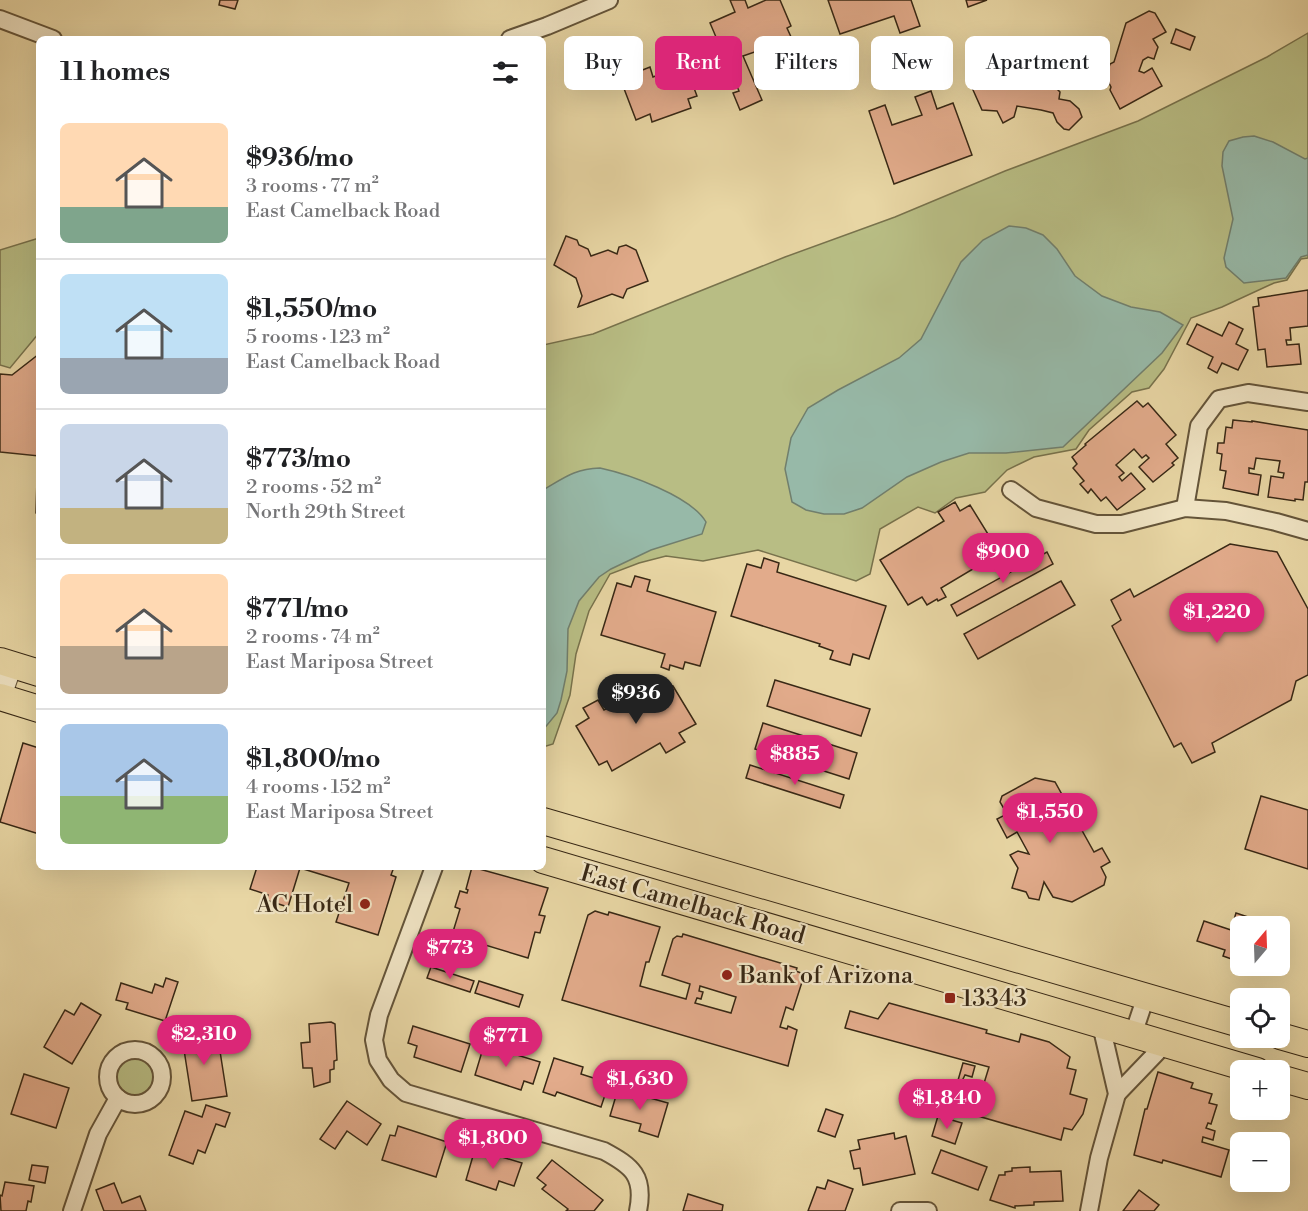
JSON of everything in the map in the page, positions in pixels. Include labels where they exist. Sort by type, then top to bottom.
[{"type":"main road","points":[[6,663],[36,672]]},
{"type":"main road","points":[[0,698],[36,708]]},
{"type":"main road","name":"East Camelback Road","points":[[546,821],[1230,1021]]},
{"type":"main road","name":"East Camelback Road","points":[[546,861],[1230,1063]]},
{"type":"main road","points":[[871,957],[881,920]]},
{"type":"main road","points":[[1290,1039],[1308,1044]]},
{"type":"main road","points":[[1290,1081],[1308,1086]]},
{"type":"street","points":[[519,36],[609,0]]},
{"type":"street","points":[[0,20],[45,36]]},
{"type":"street","points":[[1185,508],[1199,426],[1219,399],[1248,393],[1308,402]]},
{"type":"street","points":[[1011,490],[1036,508],[1096,524],[1122,524],[1185,508],[1226,511],[1308,531]]},
{"type":"street","points":[[0,698],[6,663]]},
{"type":"street","points":[[433,870],[379,1014],[374,1040],[378,1060],[391,1080],[406,1093],[603,1150],[627,1163],[639,1182],[641,1197],[638,1211]]},
{"type":"street","points":[[1133,1035],[1146,996]]},
{"type":"street","points":[[1089,1211],[1117,1094],[1101,1025]]},
{"type":"street","points":[[1117,1094],[1165,1044]]},
{"type":"street","points":[[72,1211],[98,1134],[118,1098]]},
{"type":"street","points":[[900,1211],[928,1211]]},
{"type":"green space","points":[[1308,33],[1308,258],[1301,259],[1287,280],[1274,283],[1222,307],[1191,318],[1164,369],[1149,388],[1132,392],[1089,430],[1076,449],[1034,457],[1007,470],[985,492],[956,498],[935,513],[918,507],[880,529],[870,574],[856,581],[758,550],[703,561],[666,556],[610,574],[589,611],[576,654],[570,695],[553,744],[546,746],[546,344],[593,334],[785,257],[895,217],[1005,171],[1138,121],[1267,57]]},
{"type":"green space","points":[[36,239],[36,337],[10,368],[0,365],[0,250]]},
{"type":"green space","points":[[134,1056],[148,1062],[154,1076],[148,1090],[134,1096],[120,1090],[114,1076],[120,1062]]},
{"type":"shaded area","points":[[1254,136],[1273,142],[1305,159],[1308,158],[1308,255],[1301,257],[1286,278],[1244,283],[1226,267],[1224,258],[1233,219],[1222,166],[1223,152],[1229,141]]},
{"type":"shaded area","points":[[1009,226],[1026,228],[1043,235],[1057,249],[1075,276],[1102,296],[1131,307],[1160,312],[1183,325],[1162,353],[1063,447],[1006,453],[969,453],[907,477],[862,508],[844,514],[824,514],[806,510],[792,502],[785,469],[791,438],[808,408],[899,358],[921,339],[961,262],[983,240]]},
{"type":"shaded area","points":[[600,468],[626,475],[658,488],[687,503],[706,522],[702,534],[651,550],[611,569],[599,577],[579,601],[568,629],[567,671],[561,700],[557,713],[546,726],[546,488],[576,472]]},
{"type":"building","points":[[220,0],[238,0],[235,9],[219,5]]},
{"type":"building","points":[[730,0],[745,0],[748,8],[766,0],[780,0],[791,26],[787,28],[791,36],[754,36],[754,52],[743,56],[754,81],[754,90],[758,90],[762,100],[740,110],[733,93],[742,90],[742,36],[716,36],[710,23],[735,12]]},
{"type":"building","points":[[828,0],[911,0],[920,26],[900,33],[894,16],[840,34]]},
{"type":"building","points":[[966,0],[987,0],[968,7]]},
{"type":"building","points":[[1149,11],[1155,13],[1166,32],[1153,39],[1158,47],[1154,59],[1148,57],[1143,60],[1139,71],[1144,73],[1152,68],[1162,86],[1120,109],[1110,90],[1110,64],[1114,62],[1126,23]]},
{"type":"building","points":[[1176,29],[1195,37],[1190,50],[1171,43]]},
{"type":"building","points":[[650,67],[653,77],[655,76],[655,90],[695,90],[697,96],[688,99],[691,108],[652,122],[650,114],[636,120],[625,90],[643,90],[643,70]]},
{"type":"building","points":[[973,90],[1058,90],[1059,99],[1070,101],[1079,109],[1082,117],[1069,130],[1064,129],[1057,122],[1053,113],[1041,110],[1017,106],[1014,117],[1003,123],[997,111],[982,110]]},
{"type":"building","points":[[931,91],[937,109],[953,103],[972,155],[894,184],[869,111],[885,105],[892,125],[922,115],[915,97]]},
{"type":"building","points":[[566,236],[577,240],[579,245],[588,249],[591,256],[608,250],[617,254],[619,247],[626,245],[636,250],[648,281],[627,289],[623,298],[612,294],[578,307],[582,296],[576,278],[554,265]]},
{"type":"building","points":[[1308,290],[1308,326],[1290,328],[1291,340],[1286,340],[1287,345],[1299,344],[1301,364],[1267,367],[1265,349],[1258,350],[1253,307],[1259,306],[1258,298]]},
{"type":"building","points":[[1229,322],[1243,329],[1236,344],[1248,350],[1238,370],[1222,363],[1217,373],[1208,368],[1213,357],[1187,344],[1197,324],[1222,336]]},
{"type":"building","points":[[36,356],[36,456],[0,452],[0,374],[12,375]]},
{"type":"building","points":[[1137,401],[1143,407],[1148,403],[1176,435],[1166,444],[1178,458],[1172,463],[1174,465],[1153,482],[1139,467],[1149,458],[1146,455],[1142,458],[1134,449],[1116,465],[1124,473],[1119,477],[1122,481],[1131,473],[1145,489],[1117,510],[1106,497],[1101,501],[1091,489],[1088,493],[1080,484],[1084,481],[1073,468],[1077,464],[1072,457]]},
{"type":"building","points":[[1233,420],[1308,430],[1308,482],[1305,482],[1303,500],[1268,497],[1271,476],[1283,478],[1284,473],[1278,472],[1280,461],[1256,458],[1254,469],[1249,468],[1249,473],[1261,475],[1258,495],[1223,488],[1226,471],[1220,470],[1222,454],[1217,453],[1218,443],[1224,443],[1226,427],[1232,428]]},
{"type":"building","points":[[955,502],[960,511],[970,505],[996,547],[984,554],[988,560],[941,588],[946,597],[927,605],[922,597],[908,605],[880,560],[944,521],[938,512]]},
{"type":"building","points":[[1230,544],[1277,552],[1308,609],[1308,675],[1296,681],[1291,700],[1212,743],[1215,752],[1192,763],[1181,743],[1174,747],[1112,626],[1121,620],[1111,600],[1130,589],[1134,597]]},
{"type":"building","points":[[1047,552],[1053,564],[957,616],[951,605]]},
{"type":"building","points":[[764,558],[779,563],[777,572],[886,606],[869,659],[853,654],[850,665],[830,659],[833,651],[819,646],[820,644],[731,616],[747,564],[761,568]]},
{"type":"building","points":[[635,576],[650,580],[647,591],[716,612],[700,666],[685,662],[683,669],[670,665],[669,670],[661,667],[665,654],[601,635],[617,583],[631,587]]},
{"type":"building","points":[[1061,581],[1075,605],[978,659],[964,634]]},
{"type":"building","points":[[775,680],[870,709],[861,736],[767,706]]},
{"type":"building","points":[[656,682],[673,686],[696,724],[679,733],[685,742],[666,753],[660,743],[612,771],[607,761],[599,765],[576,726],[589,718],[583,708],[598,700],[604,710]]},
{"type":"building","points":[[763,723],[857,753],[849,779],[755,749]]},
{"type":"building","points":[[23,743],[36,747],[36,833],[0,822]]},
{"type":"building","points":[[750,765],[844,795],[840,808],[746,778]]},
{"type":"building","points":[[1035,778],[1055,782],[1094,852],[1102,848],[1110,862],[1101,867],[1106,877],[1104,885],[1072,902],[1053,897],[1044,882],[1039,900],[1029,898],[1026,892],[1012,888],[1018,868],[1010,855],[1018,851],[1029,854],[1017,832],[1007,838],[997,819],[1007,814],[1000,802],[1002,796]]},
{"type":"building","points":[[1261,796],[1308,810],[1308,869],[1245,849]]},
{"type":"building","name":"AC Hotel","points":[[256,870],[299,870],[288,907],[266,900],[268,895],[250,889]]},
{"type":"building","name":"AC Hotel","points":[[307,870],[393,870],[391,875],[396,877],[378,935],[336,922],[349,883]]},
{"type":"building","points":[[471,870],[483,870],[548,888],[539,915],[545,916],[540,933],[535,932],[528,958],[452,935],[460,909],[455,907],[460,891],[467,893]]},
{"type":"building","points":[[595,911],[608,915],[609,912],[660,927],[649,962],[646,962],[640,986],[686,999],[690,984],[662,975],[673,939],[677,936],[682,937],[683,934],[797,968],[796,971],[801,973],[803,979],[793,1010],[786,1007],[780,1027],[787,1029],[788,1026],[797,1030],[788,1066],[562,1000],[588,915]],"holes":[[[700,986],[736,997],[731,1013],[695,1003],[697,998],[701,999],[703,992],[699,991]]]},
{"type":"building","points":[[1204,921],[1230,930],[1230,958],[1223,956],[1225,950],[1197,941]]},
{"type":"building","points":[[431,967],[474,981],[470,992],[427,978]]},
{"type":"building","points":[[166,978],[178,982],[165,1021],[126,1009],[128,1003],[116,1000],[121,983],[152,993],[155,984],[163,987]]},
{"type":"building","points":[[479,981],[523,995],[519,1007],[475,993]]},
{"type":"building","points":[[81,1003],[101,1015],[72,1064],[44,1047],[65,1010],[74,1015]]},
{"type":"building","points":[[889,1003],[987,1030],[986,1033],[1019,1042],[1021,1034],[1049,1042],[1070,1057],[1067,1068],[1076,1070],[1070,1094],[1087,1099],[1083,1114],[1072,1130],[1064,1128],[1061,1140],[950,1108],[963,1063],[975,1066],[972,1077],[965,1075],[963,1079],[981,1093],[989,1067],[845,1028],[850,1011],[878,1019]]},
{"type":"building","points":[[331,1022],[335,1024],[337,1060],[334,1061],[334,1069],[330,1070],[330,1082],[314,1087],[312,1068],[303,1068],[301,1043],[310,1042],[309,1024]]},
{"type":"building","points":[[413,1026],[470,1044],[461,1072],[414,1057],[417,1046],[408,1043]]},
{"type":"building","points":[[217,1032],[227,1096],[192,1101],[182,1037]]},
{"type":"building","points":[[484,1045],[540,1062],[533,1084],[524,1081],[521,1090],[475,1075]]},
{"type":"building","points":[[554,1058],[583,1067],[581,1074],[609,1083],[601,1107],[557,1092],[555,1096],[543,1092]]},
{"type":"building","points":[[1158,1072],[1193,1083],[1191,1088],[1212,1094],[1209,1103],[1217,1105],[1211,1124],[1208,1123],[1206,1128],[1215,1131],[1213,1140],[1203,1137],[1202,1142],[1229,1150],[1221,1177],[1163,1160],[1162,1163],[1134,1155],[1145,1109],[1147,1109]]},
{"type":"building","points":[[24,1074],[69,1088],[56,1128],[11,1114]]},
{"type":"building","points":[[618,1089],[668,1103],[658,1137],[639,1131],[641,1124],[610,1116]]},
{"type":"building","points":[[347,1101],[381,1124],[367,1145],[347,1131],[335,1149],[320,1139]]},
{"type":"building","points":[[206,1105],[230,1113],[225,1127],[216,1124],[205,1153],[198,1150],[193,1164],[169,1155],[185,1111],[202,1117]]},
{"type":"building","points":[[826,1109],[843,1115],[835,1137],[818,1131]]},
{"type":"building","points":[[938,1116],[962,1123],[955,1144],[932,1136]]},
{"type":"building","points":[[398,1126],[447,1142],[436,1177],[382,1160],[390,1135],[395,1136]]},
{"type":"building","points":[[894,1133],[895,1139],[906,1136],[915,1174],[863,1185],[860,1168],[854,1169],[850,1151],[860,1149],[858,1140]]},
{"type":"building","points":[[475,1149],[522,1163],[514,1186],[499,1181],[496,1190],[466,1180]]},
{"type":"building","points":[[941,1150],[987,1167],[978,1190],[932,1173]]},
{"type":"building","points":[[552,1160],[603,1200],[594,1211],[566,1211],[568,1209],[542,1189],[546,1185],[537,1178]]},
{"type":"building","points":[[32,1165],[48,1167],[45,1183],[29,1180]]},
{"type":"building","points":[[1030,1167],[1030,1172],[1061,1171],[1063,1201],[1034,1202],[1034,1205],[1015,1206],[1015,1208],[990,1200],[999,1175],[1005,1175],[1005,1172],[1012,1171],[1012,1168]]},
{"type":"building","points":[[828,1180],[853,1189],[845,1211],[808,1211],[817,1187],[825,1189]]},
{"type":"building","points":[[5,1182],[34,1186],[31,1202],[28,1201],[26,1211],[1,1211],[0,1195],[2,1196]]},
{"type":"building","points":[[114,1183],[122,1203],[140,1196],[146,1211],[104,1211],[96,1190]]},
{"type":"building","points":[[1139,1190],[1159,1205],[1154,1211],[1123,1211]]},
{"type":"building","points":[[688,1194],[723,1205],[722,1211],[683,1211]]},
{"type":"place","name":"AC Hotel","points":[[365,904]]},
{"type":"place","name":"Bank of Arizona","points":[[727,975]]},
{"type":"place","name":"13343","points":[[950,998]]}]
